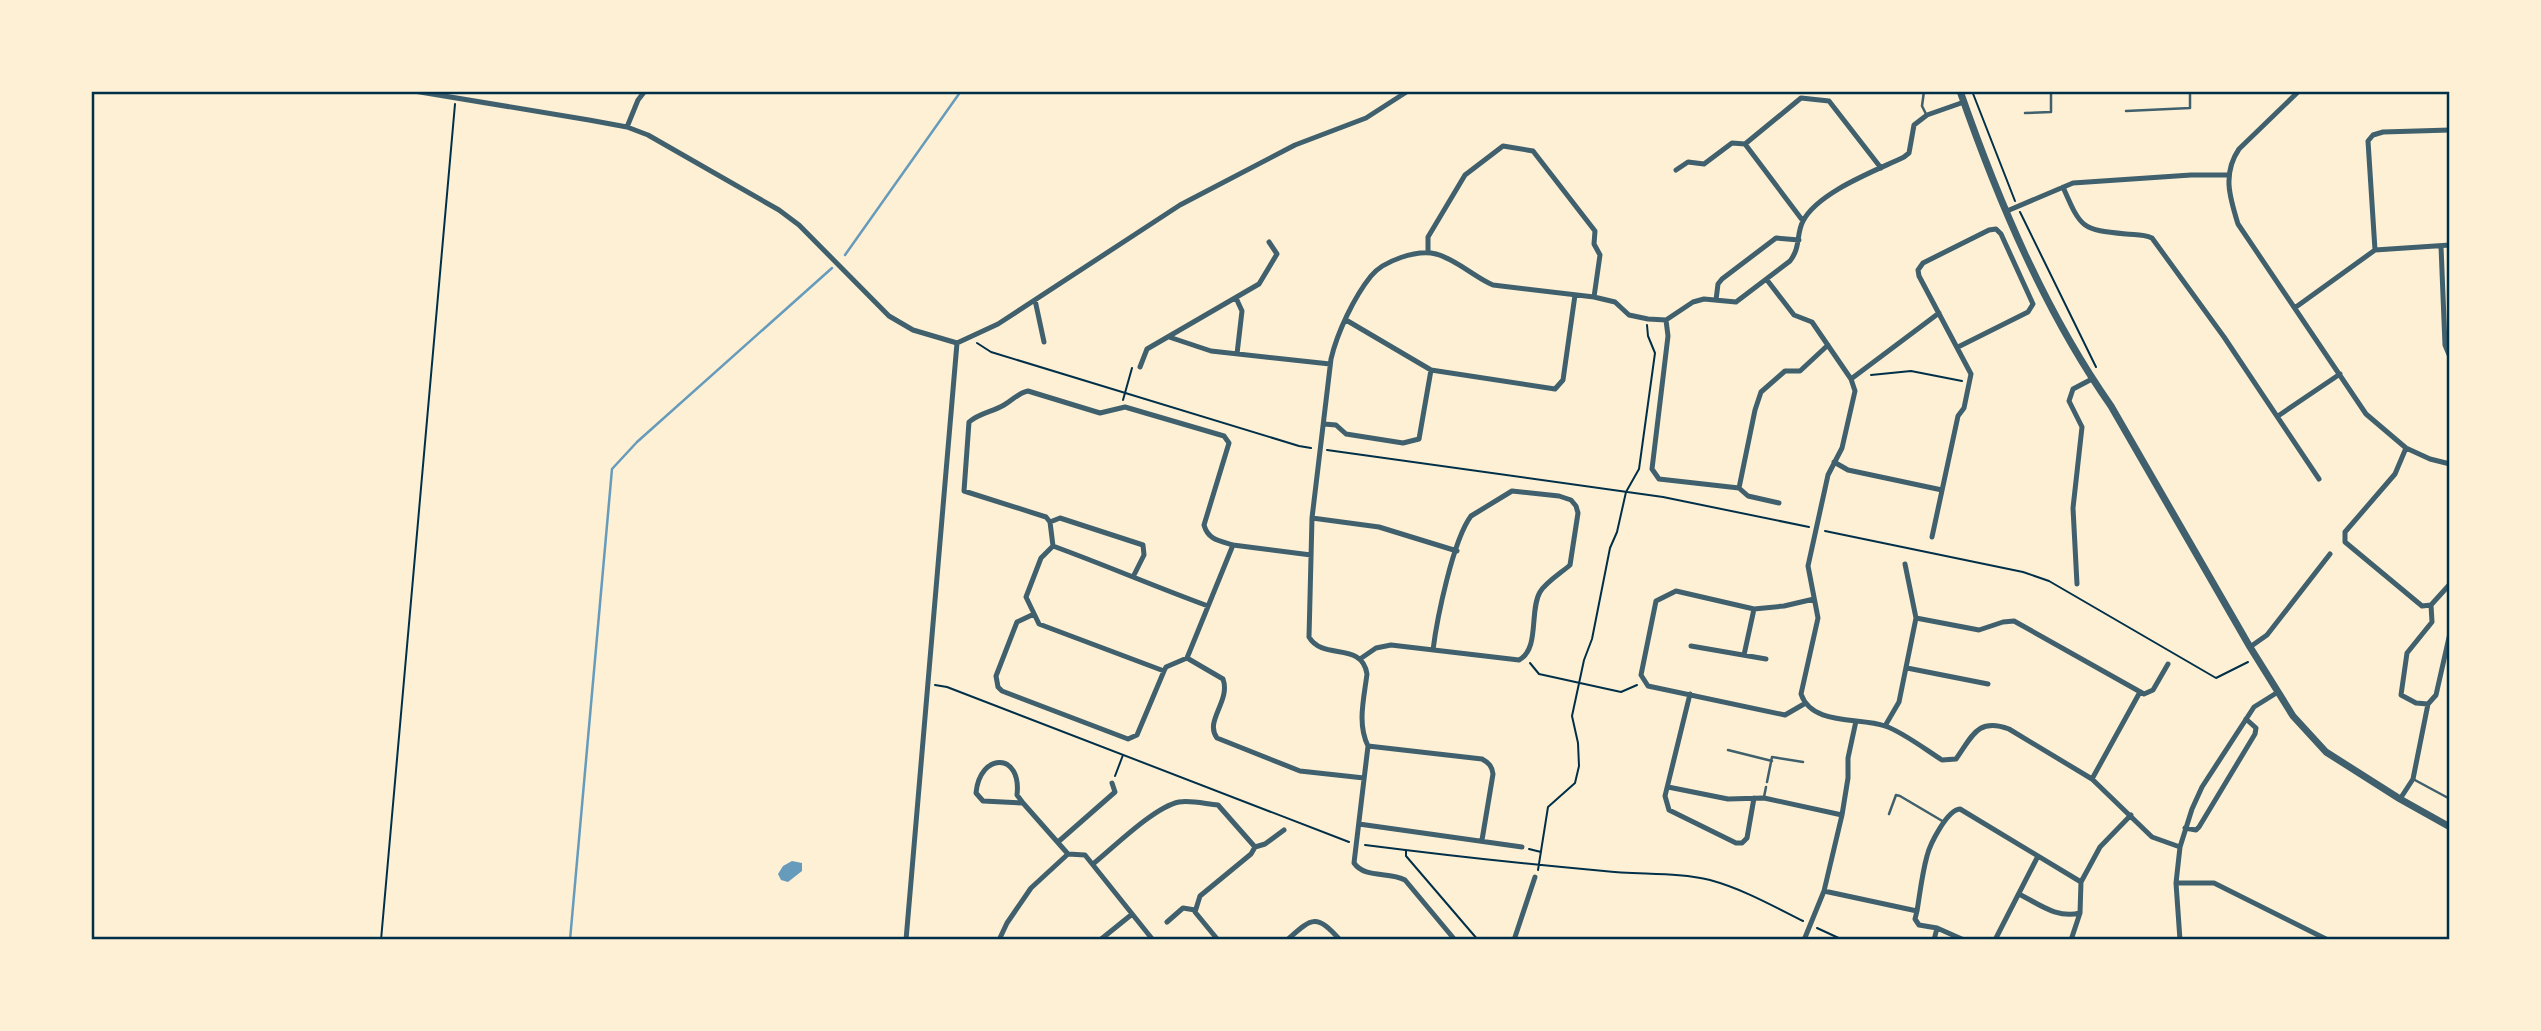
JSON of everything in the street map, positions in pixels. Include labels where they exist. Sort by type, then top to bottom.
[{"type":"street","points":[[414,91],[627,127],[663,142],[779,209],[799,225],[900,324],[928,336],[957,343],[998,324],[1180,205],[1295,145],[1366,118],[1408,91]]},
{"type":"street","points":[[627,127],[638,100],[645,91]]},
{"type":"street","points":[[1960,91],[2007,211],[2048,300],[2250,648],[2293,716],[2326,752],[2450,827]]},
{"type":"street","points":[[2299,91],[2239,149],[2232,160],[2229,195],[2238,224],[2366,414],[2406,448],[2430,460],[2450,464]]},
{"type":"street","points":[[1745,145],[1801,98],[1829,101],[1881,168]]},
{"type":"street","points":[[1455,940],[1405,880],[1399,876],[1364,872],[1358,868],[1353,858],[1357,844],[1367,746],[1361,724],[1366,667],[1353,654],[1320,649],[1309,637],[1312,518],[1331,364],[1335,341],[1371,275],[1383,265],[1412,255],[1429,253],[1439,254],[1493,285],[1594,297],[1615,302],[1629,315],[1648,319],[1666,320],[1693,302],[1704,299],[1736,302],[1790,261],[1797,253],[1803,221],[1839,188],[1909,153],[1914,125],[1927,115],[1964,102]]},
{"type":"street","points":[[2375,250],[2368,141],[2373,135],[2383,132],[2450,130]]},
{"type":"street","points":[[1676,170],[1688,162],[1704,164],[1732,143],[1745,145],[1803,221]]},
{"type":"street","points":[[1429,253],[1428,237],[1465,174],[1503,146],[1533,150],[1595,231],[1594,244],[1600,255],[1594,297]]},
{"type":"street","points":[[2007,211],[2073,183],[2165,176],[2229,175]]},
{"type":"street","points":[[2063,187],[2078,220],[2086,226],[2096,231],[2141,233],[2152,239],[2278,416],[2319,479]]},
{"type":"street","points":[[1932,537],[1958,416],[1964,408],[1971,373],[1918,270],[1923,263],[1996,229],[2001,234],[2033,304],[2028,312],[1958,347]]},
{"type":"street","points":[[1716,300],[1718,284],[1722,279],[1776,238],[1799,240]]},
{"type":"street","points":[[1140,367],[1147,349],[1259,284],[1277,254],[1269,242]]},
{"type":"street","points":[[2296,307],[2375,250],[2450,245]]},
{"type":"street","points":[[2441,246],[2445,345],[2450,357]]},
{"type":"street","points":[[1767,279],[1794,315],[1812,322],[1851,379],[1855,391],[1842,448],[1828,475],[1808,566],[1818,618],[1801,694],[1804,704],[1817,713],[1885,726],[1942,760],[1950,762],[1956,760],[1979,728],[1998,725],[2092,779],[2152,837],[2180,847]]},
{"type":"street","points":[[1346,320],[1431,370],[1555,389],[1563,380],[1575,295]]},
{"type":"street","points":[[1236,298],[1242,311],[1237,354]]},
{"type":"street","points":[[1035,300],[1044,342]]},
{"type":"street","points":[[1851,379],[1938,313]]},
{"type":"street","points":[[1666,320],[1668,336],[1652,469],[1660,479],[1739,488],[1748,496],[1779,502]]},
{"type":"street","points":[[1169,337],[1211,351],[1331,364]]},
{"type":"street","points":[[906,940],[957,343]]},
{"type":"street","points":[[1739,488],[1761,392],[1785,371],[1800,371],[1828,345]]},
{"type":"street","points":[[1324,424],[1336,425],[1346,434],[1403,443],[1419,439],[1431,370]]},
{"type":"street","points":[[2278,416],[2340,374]]},
{"type":"street","points":[[2077,584],[2073,508],[2082,427],[2069,401],[2073,389],[2092,379]]},
{"type":"street","points":[[1053,546],[1050,522],[1046,517],[964,491],[969,422],[976,415],[1007,404],[1020,392],[1028,390],[1100,413],[1121,407],[1224,436],[1229,443],[1204,525],[1206,533],[1212,539],[1233,545],[1311,555]]},
{"type":"street","points":[[2406,448],[2395,474],[2345,532],[2345,542],[2422,606],[2431,605],[2450,584]]},
{"type":"street","points":[[1834,462],[1848,470],[1942,490]]},
{"type":"street","points":[[1360,659],[1376,648],[1391,645],[1433,650],[1519,660],[1524,657],[1529,650],[1535,604],[1541,589],[1570,565],[1578,513],[1571,500],[1559,496],[1507,492],[1471,516],[1457,551],[1437,618],[1433,650]]},
{"type":"street","points":[[1050,522],[1060,518],[1138,542],[1145,550],[1134,575]]},
{"type":"street","points":[[1312,518],[1379,527],[1457,551]]},
{"type":"street","points":[[1034,614],[1017,622],[996,676],[998,687],[1002,691],[1129,739],[1137,735],[1166,667],[1187,658],[1233,545]]},
{"type":"street","points":[[1053,546],[1134,575],[1146,583],[1208,606]]},
{"type":"street","points":[[1053,546],[1041,558],[1026,597],[1039,624],[1164,671]]},
{"type":"street","points":[[2250,648],[2267,635],[2330,554]]},
{"type":"street","points":[[1885,726],[1899,702],[1916,618],[1905,564]]},
{"type":"street","points":[[1804,704],[1784,715],[1647,686],[1641,675],[1656,601],[1676,591],[1754,610],[1814,598]]},
{"type":"street","points":[[2428,704],[2400,695],[2407,653],[2432,622],[2431,605]]},
{"type":"street","points":[[1744,655],[1754,610]]},
{"type":"street","points":[[1916,618],[1979,630],[2014,621],[2144,694],[2153,690],[2168,664]]},
{"type":"street","points":[[2400,799],[2413,779],[2428,704],[2435,695],[2450,633]]},
{"type":"street","points":[[1691,646],[1766,659]]},
{"type":"street","points":[[1187,658],[1223,679],[1225,695],[1212,726],[1212,732],[1217,738],[1300,771],[1364,778]]},
{"type":"street","points":[[1907,667],[1988,684]]},
{"type":"street","points":[[2092,779],[2140,692]]},
{"type":"street","points":[[2180,940],[2176,883],[2185,828],[2202,787],[2254,707],[2278,692]]},
{"type":"street","points":[[1690,694],[1665,796],[1669,810],[1736,843],[1742,843],[1747,838],[1754,798]]},
{"type":"street","points":[[2185,828],[2196,830],[2199,827],[2255,734],[2253,723],[2246,719]]},
{"type":"street","points":[[1804,940],[1824,891],[1849,778],[1848,758],[1856,721]]},
{"type":"street","points":[[1367,746],[1482,759],[1488,762],[1493,774],[1482,840]]},
{"type":"street","points":[[1023,803],[983,801],[976,793],[977,784],[985,768],[993,763],[1002,763],[1016,773],[1019,781],[1017,795],[1023,803],[1068,853],[1085,855],[1153,940]]},
{"type":"street","points":[[1058,842],[1115,792],[1112,783]]},
{"type":"street","points":[[1668,787],[1728,799],[1764,797],[1842,815]]},
{"type":"street","points":[[1093,864],[1153,815],[1181,802],[1218,805],[1255,847]]},
{"type":"street","points":[[1964,940],[1937,928],[1919,925],[1915,919],[1927,855],[1952,810],[1960,809],[2081,882]]},
{"type":"street","points":[[2071,940],[2080,912],[2081,882],[2100,847],[2131,815]]},
{"type":"street","points":[[1359,824],[1522,847]]},
{"type":"street","points":[[1195,910],[1200,896],[1251,854],[1255,847],[1265,844],[1284,830]]},
{"type":"street","points":[[999,940],[1031,888],[1068,853]]},
{"type":"street","points":[[1995,940],[2038,856]]},
{"type":"street","points":[[1514,940],[1535,877]]},
{"type":"street","points":[[2176,883],[2214,883],[2328,940]]},
{"type":"street","points":[[1824,891],[1917,911]]},
{"type":"street","points":[[2019,894],[2058,915],[2068,916],[2080,912]]},
{"type":"street","points":[[1167,922],[1183,908],[1195,910],[1218,940]]},
{"type":"street","points":[[1100,940],[1131,915]]},
{"type":"street","points":[[1287,940],[1313,920],[1326,925],[1340,940]]},
{"type":"street","points":[[1934,940],[1937,928]]},
{"type":"lane","points":[[1924,91],[1922,106],[1927,115]]},
{"type":"lane","points":[[2025,113],[2051,112],[2051,91]]},
{"type":"lane","points":[[2126,111],[2190,108],[2190,91]]},
{"type":"lane","points":[[1728,750],[1772,761]]},
{"type":"lane","points":[[1764,797],[1772,757],[1803,762]]},
{"type":"lane","points":[[2413,779],[2450,799]]},
{"type":"lane","points":[[1889,814],[1893,798],[1900,796],[1944,822]]},
{"type":"path","points":[[1972,91],[2017,207],[2100,375]]},
{"type":"path","points":[[381,940],[455,97]]},
{"type":"path","points":[[1540,865],[1548,807],[1575,783],[1579,766],[1578,743],[1572,716],[1626,492],[1639,469],[1656,353],[1647,333],[1648,319]]},
{"type":"path","points":[[1121,407],[1133,364],[1140,367]]},
{"type":"path","points":[[1862,371],[1865,376],[1911,370],[1970,382]]},
{"type":"path","points":[[1816,529],[2023,572],[2049,581],[2216,678],[2250,661]]},
{"type":"path","points":[[1524,657],[1539,674],[1621,692],[1631,690],[1644,680]]},
{"type":"path","points":[[928,684],[947,687],[1342,840],[1540,865],[1693,877],[1754,895],[1843,940]]},
{"type":"path","points":[[1112,783],[1124,754]]},
{"type":"path","points":[[1522,847],[1542,852]]},
{"type":"path","points":[[1406,850],[1406,856],[1478,940]]},
{"type":"water","points":[[792,861],[802,863],[802,871],[788,882],[781,880],[778,874],[783,866]]},
{"type":"waterway","points":[[845,255],[961,91]]},
{"type":"waterway","points":[[570,940],[612,469],[637,442],[832,268]]}]
